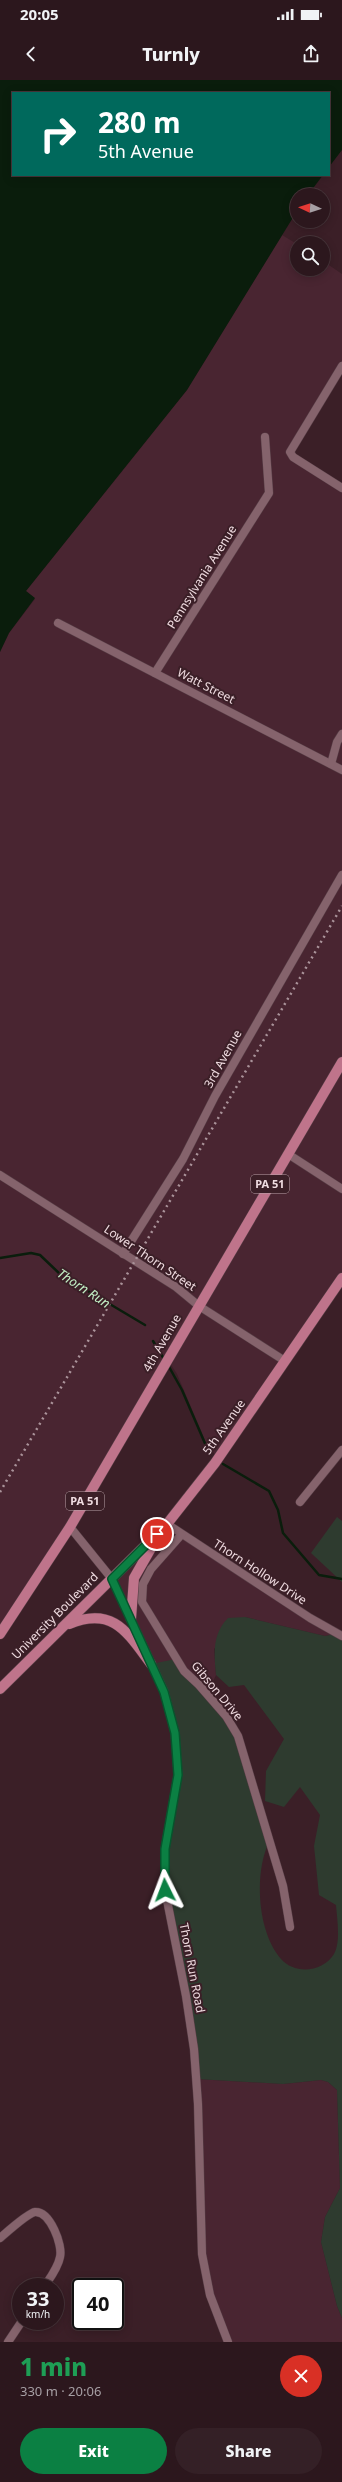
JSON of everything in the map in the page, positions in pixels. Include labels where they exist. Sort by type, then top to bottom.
[{"type":"main road","name":"4th Avenue","points":[[0,1634],[70,1527],[342,1062]]},
{"type":"main road","name":"5th Avenue","points":[[112,1579],[167,1524],[215,1463],[342,1278]]},
{"type":"main road","points":[[130,1619],[134,1578],[143,1559],[167,1524]]},
{"type":"main road","name":"University Boulevard","points":[[0,1689],[112,1579]]},
{"type":"main road","points":[[65,1625],[91,1618],[111,1620],[124,1629],[151,1664]]},
{"type":"street","points":[[342,366],[290,452],[293,457],[342,488]]},
{"type":"street","name":"Pennsylvania Avenue","points":[[155,673],[269,493],[265,437]]},
{"type":"street","name":"Watt Street","points":[[58,624],[342,770]]},
{"type":"street","points":[[331,764],[337,742],[342,734]]},
{"type":"street","name":"3rd Avenue","points":[[124,1254],[183,1159],[215,1096],[342,875]]},
{"type":"street","points":[[288,1154],[342,1189]]},
{"type":"street","name":"Lower Thorn Street","points":[[0,1176],[124,1254],[176,1288],[199,1306],[285,1362]]},
{"type":"street","points":[[300,1502],[342,1450]]},
{"type":"street","name":"Thorn Hollow Drive","points":[[167,1524],[181,1535],[326,1629],[342,1636]]},
{"type":"street","name":"Thorn Run Road","points":[[70,1527],[112,1579],[169,1706],[178,1748],[176,1791],[164,1862],[165,1890],[186,1996],[194,2049],[198,2104],[202,2254],[210,2295],[228,2342]]},
{"type":"street","name":"Gibson Drive","points":[[181,1535],[151,1569],[144,1584],[142,1602],[184,1671],[200,1685],[226,1716],[238,1736],[283,1886],[290,1927]]},
{"type":"street","points":[[0,2238],[32,2213],[39,2213],[45,2216],[58,2240],[61,2251],[59,2262],[49,2278]]},
{"type":"street","points":[[8,2342],[16,2330]]},
{"type":"shaded area","points":[[0,80],[342,80],[342,150],[330,166],[330,92],[12,92],[12,176],[322,176],[313,188],[290,188],[290,222],[187,390],[26,591],[35,598],[9,633],[0,652]]},
{"type":"shaded area","points":[[282,235],[290,240],[290,276],[330,276],[330,266],[342,274],[342,366],[290,450],[342,488],[342,1278],[218,1458],[207,1445],[177,1374],[168,1360],[0,1634],[0,652],[9,633],[35,599],[26,591],[187,390]]},
{"type":"shaded area","points":[[337,1517],[342,1521],[342,1582],[311,1553]]},
{"type":"shaded area","points":[[167,1524],[335,1634],[325,1636],[245,1617],[214,1649],[216,1675],[210,1688],[205,1691],[151,1664],[112,1579]]},
{"type":"shaded area","points":[[245,1617],[325,1636],[335,1634],[342,1636],[342,2318],[337,2306],[321,2242],[325,2217],[340,2188],[337,2090],[328,2082],[321,2080],[283,2084],[196,2079],[165,1890],[174,1805],[175,1733],[151,1664],[176,1659],[233,1725],[269,1842],[261,1869],[260,1902],[267,1933],[273,1947],[281,1959],[287,1964],[294,1968],[301,1969],[316,1968],[323,1965],[334,1954],[336,1949],[338,1930],[336,1905],[319,1895],[314,1846],[320,1815],[300,1787],[284,1807],[265,1801],[266,1771],[284,1739],[244,1685],[229,1687],[216,1675],[215,1645],[219,1631],[228,1618]]},
{"type":"shaded area","points":[[196,2079],[283,2084],[321,2080],[328,2082],[337,2090],[340,2188],[325,2217],[321,2242],[337,2306],[342,2318],[342,2342],[228,2342],[205,2274]]},
{"type":"waterway","name":"Thorn Run","points":[[0,1258],[31,1253],[40,1255],[61,1275],[145,1325]]},
{"type":"waterway","name":"Thorn Run","points":[[153,1341],[164,1359]]},
{"type":"waterway","name":"Thorn Run","points":[[168,1365],[182,1390],[210,1455]]},
{"type":"waterway","name":"Thorn Run","points":[[223,1464],[269,1491],[278,1510],[283,1533],[319,1575],[342,1579]]},
{"type":"railway","points":[[0,1492],[342,906]]},
{"type":"route","points":[[157,1534],[112,1579],[164,1692],[172,1718],[178,1748],[178,1775],[176,1791],[165,1849],[165,1890]]}]
